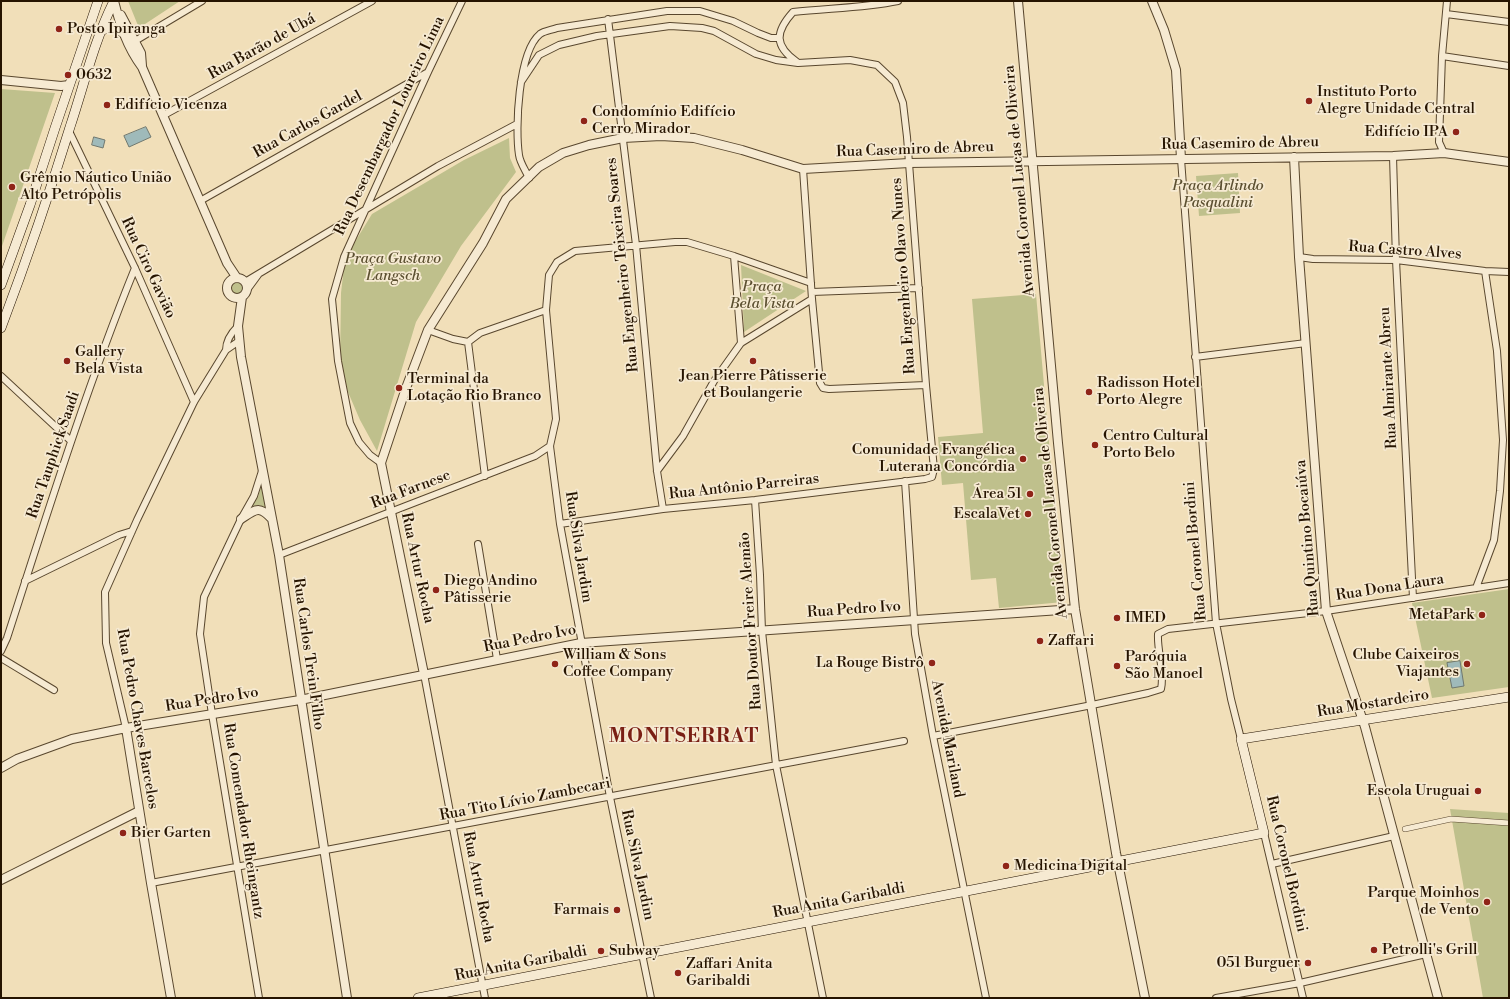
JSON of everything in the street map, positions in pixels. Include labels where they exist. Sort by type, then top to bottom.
[{"type":"main road","points":[[1,285],[30,204],[66,87],[98,1]]},
{"type":"main road","points":[[1,328],[18,283],[64,146],[104,20],[114,1]]},
{"type":"main road","points":[[100,32],[107,27],[113,26],[122,33]]},
{"type":"main road","name":"Rua Mostardeiro","points":[[1241,739],[1509,697]]},
{"type":"main road","name":"Rua Coronel Bordini","points":[[1241,739],[1264,832]]},
{"type":"main road","name":"Rua Anita Garibaldi","points":[[418,998],[1264,832]]},
{"type":"street","points":[[114,1],[122,33],[134,56],[142,67],[239,288],[259,274],[438,166],[517,124]]},
{"type":"street","points":[[114,1],[141,53],[142,67]]},
{"type":"street","points":[[135,40],[202,1]]},
{"type":"street","name":"Rua Barão de Ubá","points":[[164,116],[372,1]]},
{"type":"street","name":"Rua Desembargador Loureiro Lima","points":[[381,463],[370,455],[359,442],[350,423],[338,361],[332,299],[344,257],[462,1]]},
{"type":"street","points":[[798,63],[788,56],[781,48],[779,38],[784,23],[794,12],[827,8],[879,5],[898,1]]},
{"type":"street","name":"Avenida Coronel Lucas de Oliveira","points":[[1018,1],[1058,443],[1075,609],[1117,861],[1145,998]]},
{"type":"street","name":"Rua Coronel Bordini","points":[[1152,1],[1164,30],[1176,70],[1195,356],[1216,623],[1231,699],[1241,739]]},
{"type":"street","points":[[1444,153],[1439,142],[1442,56],[1447,1]]},
{"type":"street","points":[[529,178],[519,157],[517,124],[521,82],[529,48],[540,34],[557,28],[608,19],[667,11],[700,11],[732,21],[771,38],[779,38]]},
{"type":"street","points":[[1446,14],[1509,22]]},
{"type":"street","name":"Rua Engenheiro Teixeira Soares","points":[[608,19],[636,245],[657,471],[663,509]]},
{"type":"street","name":"Rua Engenheiro Olavo Nunes","points":[[521,82],[539,55],[559,45],[597,36],[670,26],[702,28],[714,31],[756,54],[776,60],[798,63],[850,60],[877,65],[895,82],[903,103],[909,163],[934,469],[932,477]]},
{"type":"street","points":[[1442,56],[1509,66]]},
{"type":"street","name":"Rua Carlos Gardel","points":[[200,201],[428,72]]},
{"type":"street","points":[[1,80],[66,87]]},
{"type":"street","name":"Rua Ciro Gavião","points":[[69,131],[135,268],[194,402]]},
{"type":"street","name":"Rua Casemiro de Abreu","points":[[529,178],[539,167],[563,153],[589,145],[623,138],[661,136],[694,138],[742,150],[803,169],[909,163],[1393,156],[1433,152],[1509,162]]},
{"type":"street","points":[[1433,152],[1439,142]]},
{"type":"street","points":[[64,146],[77,146]]},
{"type":"street","name":"Rua Almirante Abreu","points":[[1393,156],[1396,260],[1413,598]]},
{"type":"street","name":"Rua Quintino Bocaiúva","points":[[1294,157],[1299,257],[1326,611],[1363,720],[1438,998]]},
{"type":"street","points":[[803,169],[820,383],[823,388],[829,389],[926,385]]},
{"type":"street","name":"Rua Artur Rocha","points":[[485,998],[424,674],[381,463],[406,388],[428,330],[483,243],[506,199],[529,178]]},
{"type":"street","name":"Rua Silva Jardim","points":[[651,998],[610,797],[560,524],[550,446],[556,419],[546,310],[550,275],[557,262],[576,252],[636,245],[687,242],[734,256],[811,283]]},
{"type":"street","points":[[734,256],[741,343]]},
{"type":"street","name":"Rua Castro Alves","points":[[1299,257],[1313,259],[1396,260],[1485,271],[1509,272]]},
{"type":"street","name":"Rua Tauphick Saadi","points":[[1,651],[7,638],[71,441],[117,312],[135,268]]},
{"type":"street","points":[[1476,588],[1494,540],[1500,491],[1503,440],[1497,352],[1485,271]]},
{"type":"street","name":"Rua Carlos Trein Filho","points":[[239,288],[238,326],[241,357],[279,555],[300,700],[347,998]]},
{"type":"street","points":[[657,471],[684,436],[714,381],[741,343],[812,296],[919,288]]},
{"type":"street","points":[[428,330],[453,339],[468,342],[480,333],[546,310]]},
{"type":"street","name":"Rua Pedro Chaves Barcelos","points":[[226,350],[226,343],[238,326]]},
{"type":"street","name":"Rua Pedro Chaves Barcelos","points":[[171,998],[126,728],[106,643],[105,592],[132,531],[194,402],[226,350],[239,341]]},
{"type":"street","points":[[468,342],[485,476]]},
{"type":"street","points":[[1195,356],[1306,343]]},
{"type":"street","points":[[1,376],[71,441]]},
{"type":"street","name":"Rua Farnese","points":[[279,555],[535,456],[550,446]]},
{"type":"street","name":"Rua Comendador Rheingantz","points":[[259,998],[200,634],[204,597],[241,519],[254,496],[263,469]]},
{"type":"street","name":"Rua Antônio Parreiras","points":[[560,524],[663,509],[755,500],[932,477]]},
{"type":"street","name":"Avenida Mariland","points":[[904,481],[915,634],[933,736],[986,998]]},
{"type":"street","name":"Rua Doutor Freire Alemão","points":[[755,500],[762,631],[776,766],[824,998]]},
{"type":"street","points":[[241,519],[259,509],[265,511],[273,520]]},
{"type":"street","points":[[25,582],[119,535],[132,531]]},
{"type":"street","points":[[478,544],[497,659]]},
{"type":"street","name":"Rua Dona Laura","points":[[1092,705],[1148,693],[1161,688],[1163,678],[1158,649],[1158,634],[1168,629],[1326,611],[1509,583]]},
{"type":"street","name":"Rua Pedro Ivo","points":[[1,768],[17,759],[72,739],[126,728],[300,700],[581,643],[1075,609]]},
{"type":"street","points":[[1,658],[54,690]]},
{"type":"street","points":[[933,736],[1092,705]]},
{"type":"street","name":"Rua Tito Lívio Zambecari","points":[[151,883],[238,868],[904,741]]},
{"type":"street","points":[[1,880],[139,811]]},
{"type":"street","points":[[1405,829],[1451,819],[1509,823]]},
{"type":"street","name":"Rua Coronel Bordini","points":[[1264,832],[1303,998]]},
{"type":"street","points":[[1272,864],[1394,836]]},
{"type":"street","points":[[1216,998],[1300,983],[1426,954]]},
{"type":"green space","points":[[128,1],[180,1],[139,28]]},
{"type":"green space","name":"Grêmio Náutico União Alto Petrópolis","points":[[1,89],[55,93],[1,249]]},
{"type":"green space","name":"Praça Gustavo Langsch","points":[[509,138],[510,158],[516,172],[461,246],[416,322],[377,451],[360,420],[348,392],[340,363],[341,293],[345,258],[372,214],[464,160]]},
{"type":"green space","name":"Praça Arlindo Pasqualini","points":[[1238,173],[1240,213],[1199,216],[1196,176]]},
{"type":"green space","name":"Praça Bela Vista","points":[[741,265],[806,291],[744,332]]},
{"type":"green space","points":[[234,281],[240,281],[244,285],[244,291],[240,295],[234,295],[230,291],[230,285]]},
{"type":"green space","points":[[1036,294],[1063,602],[999,608],[996,578],[971,580],[963,483],[942,485],[938,437],[983,433],[972,299]]},
{"type":"green space","points":[[263,479],[266,508],[258,505],[250,508],[258,497]]},
{"type":"green space","name":"Clube Caixeiros Viajantes","points":[[1509,589],[1509,687],[1432,698],[1412,603]]},
{"type":"green space","name":"Parque Moinhos de Vento","points":[[1450,809],[1509,813],[1509,998],[1483,998]]},
{"type":"water","points":[[146,127],[151,137],[129,147],[124,136]]},
{"type":"water","points":[[94,137],[105,140],[103,148],[92,145]]},
{"type":"water","points":[[1460,661],[1464,686],[1452,688],[1447,663]]},
{"type":"place","name":"Posto Ipiranga","points":[[59,29]]},
{"type":"place","name":"0632","points":[[68,75]]},
{"type":"place","name":"Instituto Porto Alegre Unidade Central","points":[[1309,101]]},
{"type":"place","name":"Edifício Vicenza","points":[[107,105]]},
{"type":"place","name":"Condomínio Edifício Cerro Mirador","points":[[584,121]]},
{"type":"place","name":"Edifício IPA","points":[[1456,132]]},
{"type":"place","name":"Grêmio Náutico União Alto Petrópolis","points":[[12,187]]},
{"type":"place","name":"Gallery Bela Vista","points":[[67,361]]},
{"type":"place","name":"Jean Pierre Pâtisserie et Boulangerie","points":[[753,361]]},
{"type":"place","name":"Terminal da Lotação Rio Branco","points":[[399,388]]},
{"type":"place","name":"Radisson Hotel Porto Alegre","points":[[1089,392]]},
{"type":"place","name":"Centro Cultural Porto Belo","points":[[1095,445]]},
{"type":"place","name":"Comunidade Evangélica Luterana Concórdia","points":[[1023,459]]},
{"type":"place","name":"Área 51","points":[[1030,494]]},
{"type":"place","name":"EscalaVet","points":[[1028,514]]},
{"type":"place","name":"Diego Andino Pâtisserie","points":[[436,590]]},
{"type":"place","name":"MetaPark","points":[[1482,615]]},
{"type":"place","name":"IMED","points":[[1117,618]]},
{"type":"place","name":"Zaffari","points":[[1040,641]]},
{"type":"place","name":"La Rouge Bistrô","points":[[932,663]]},
{"type":"place","name":"William & Sons Coffee Company","points":[[555,664]]},
{"type":"place","name":"Clube Caixeiros Viajantes","points":[[1467,664]]},
{"type":"place","name":"Paróquia São Manoel","points":[[1117,666]]},
{"type":"place","name":"Escola Uruguai","points":[[1478,791]]},
{"type":"place","name":"Bier Garten","points":[[123,833]]},
{"type":"place","name":"Medicina Digital","points":[[1006,866]]},
{"type":"place","name":"Parque Moinhos de Vento","points":[[1487,902]]},
{"type":"place","name":"Farmais","points":[[617,910]]},
{"type":"place","name":"Petrolli's Grill","points":[[1374,950]]},
{"type":"place","name":"Subway","points":[[601,951]]},
{"type":"place","name":"051 Burguer","points":[[1308,963]]},
{"type":"place","name":"Zaffari Anita Garibaldi","points":[[678,973]]},
{"type":"district","name":"MONTSERRAT","points":[[684,737]]}]
